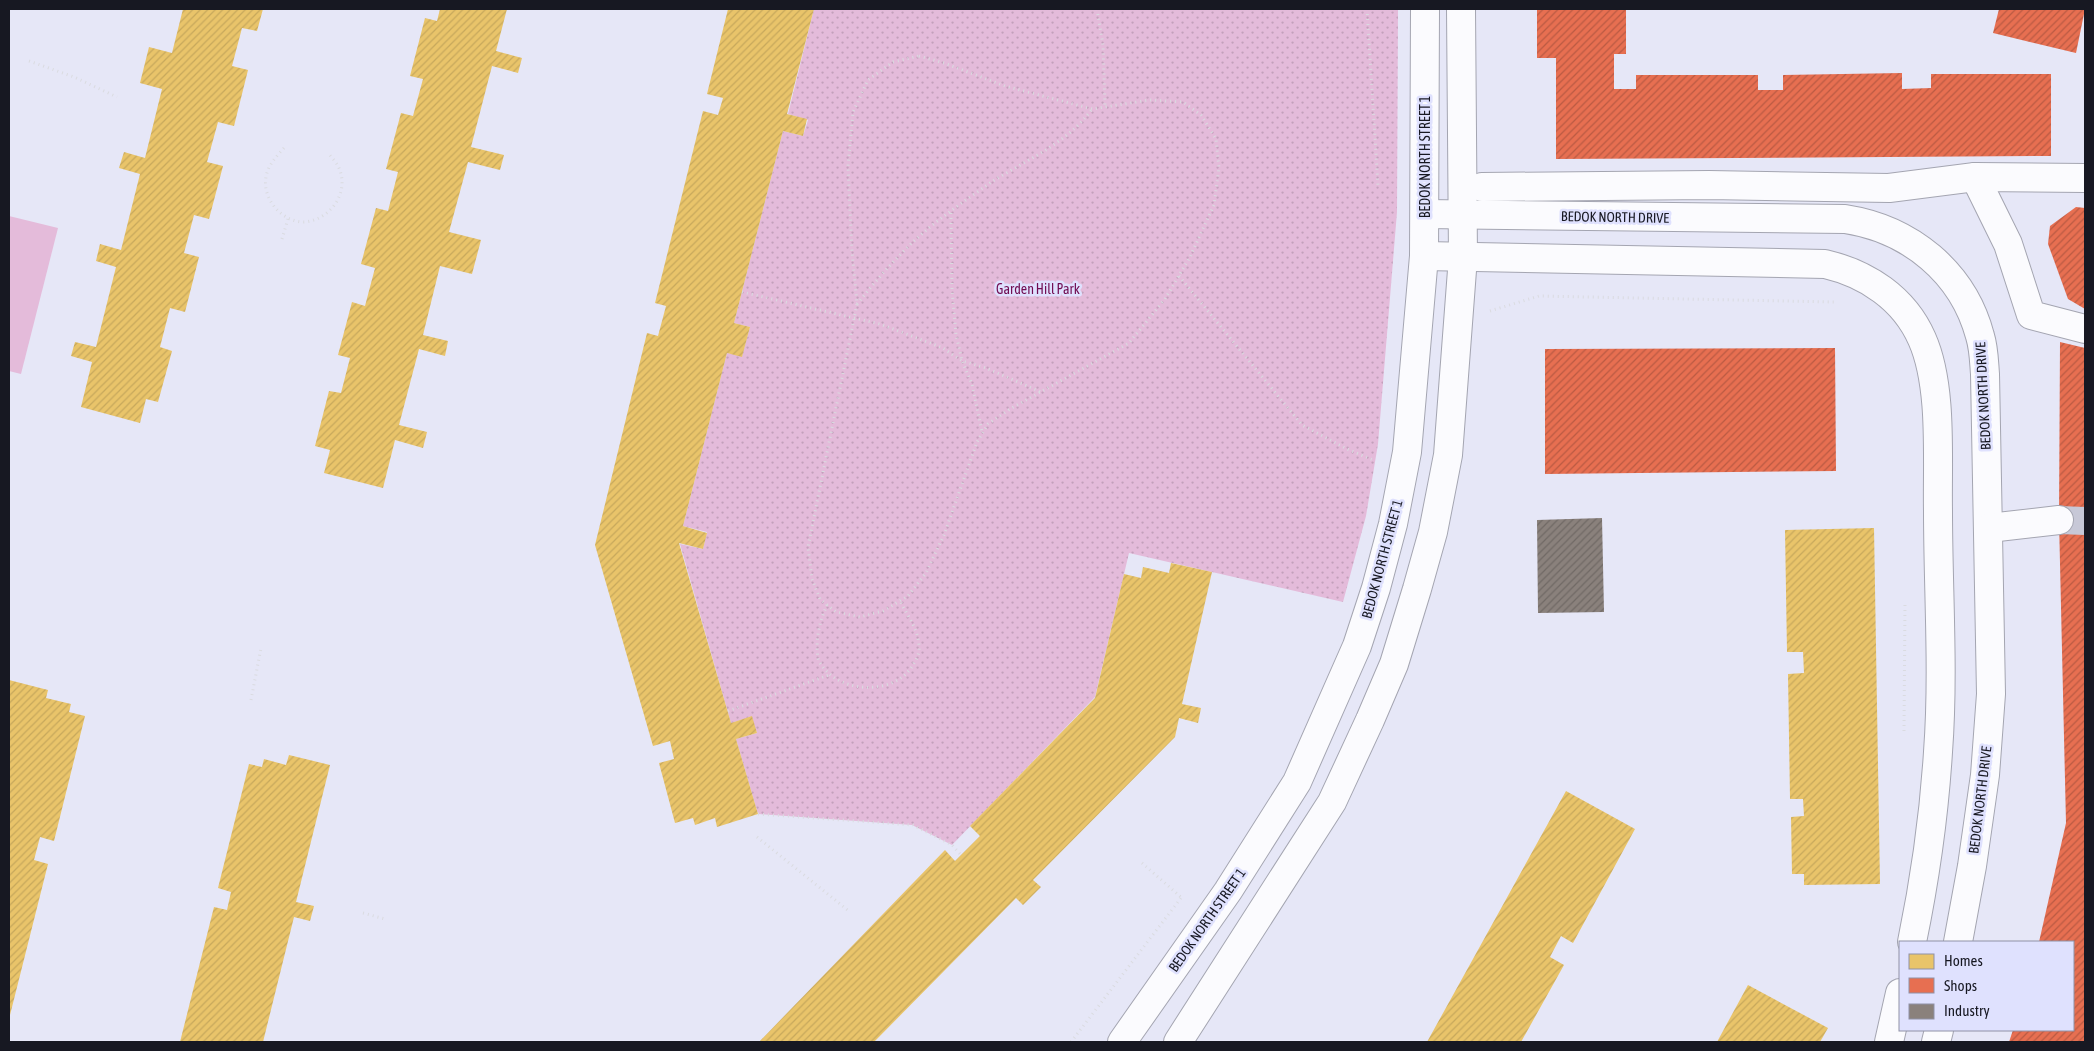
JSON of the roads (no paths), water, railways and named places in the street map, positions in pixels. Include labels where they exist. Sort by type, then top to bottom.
[{"type":"street","name":"BEDOK NORTH STREET 1","points":[[1122,1042],[1228,891],[1297,782],[1358,646],[1376,588],[1393,524],[1407,452],[1424,256],[1426,214],[1425,9]]},
{"type":"street","points":[[1178,1042],[1332,802],[1394,664],[1433,532],[1448,454],[1463,256],[1461,9]]},
{"type":"street","points":[[1482,187],[1709,185],[1889,188],[1974,177],[2085,178]]},
{"type":"street","points":[[1974,177],[2008,244],[2032,315],[2085,329]]},
{"type":"street","name":"BEDOK NORTH DRIVE","points":[[1426,214],[1845,219],[1882,228],[1916,245],[1935,261],[1960,290],[1972,312],[1980,336],[1985,374],[1991,703],[1984,784],[1958,941]]},
{"type":"street","points":[[1424,256],[1824,264],[1855,273],[1874,283],[1899,304],[1912,320],[1922,339],[1929,359],[1937,418],[1940,630],[1939,750],[1933,817],[1921,901],[1912,941]]},
{"type":"street","points":[[1989,528],[2059,520]]},
{"type":"street","points":[[1889,1042],[1899,997]]},
{"type":"tunnel","points":[[2059,520],[2085,521]]},
{"type":"park label","name":"Garden Hill Park","points":[[1038,289]]}]
